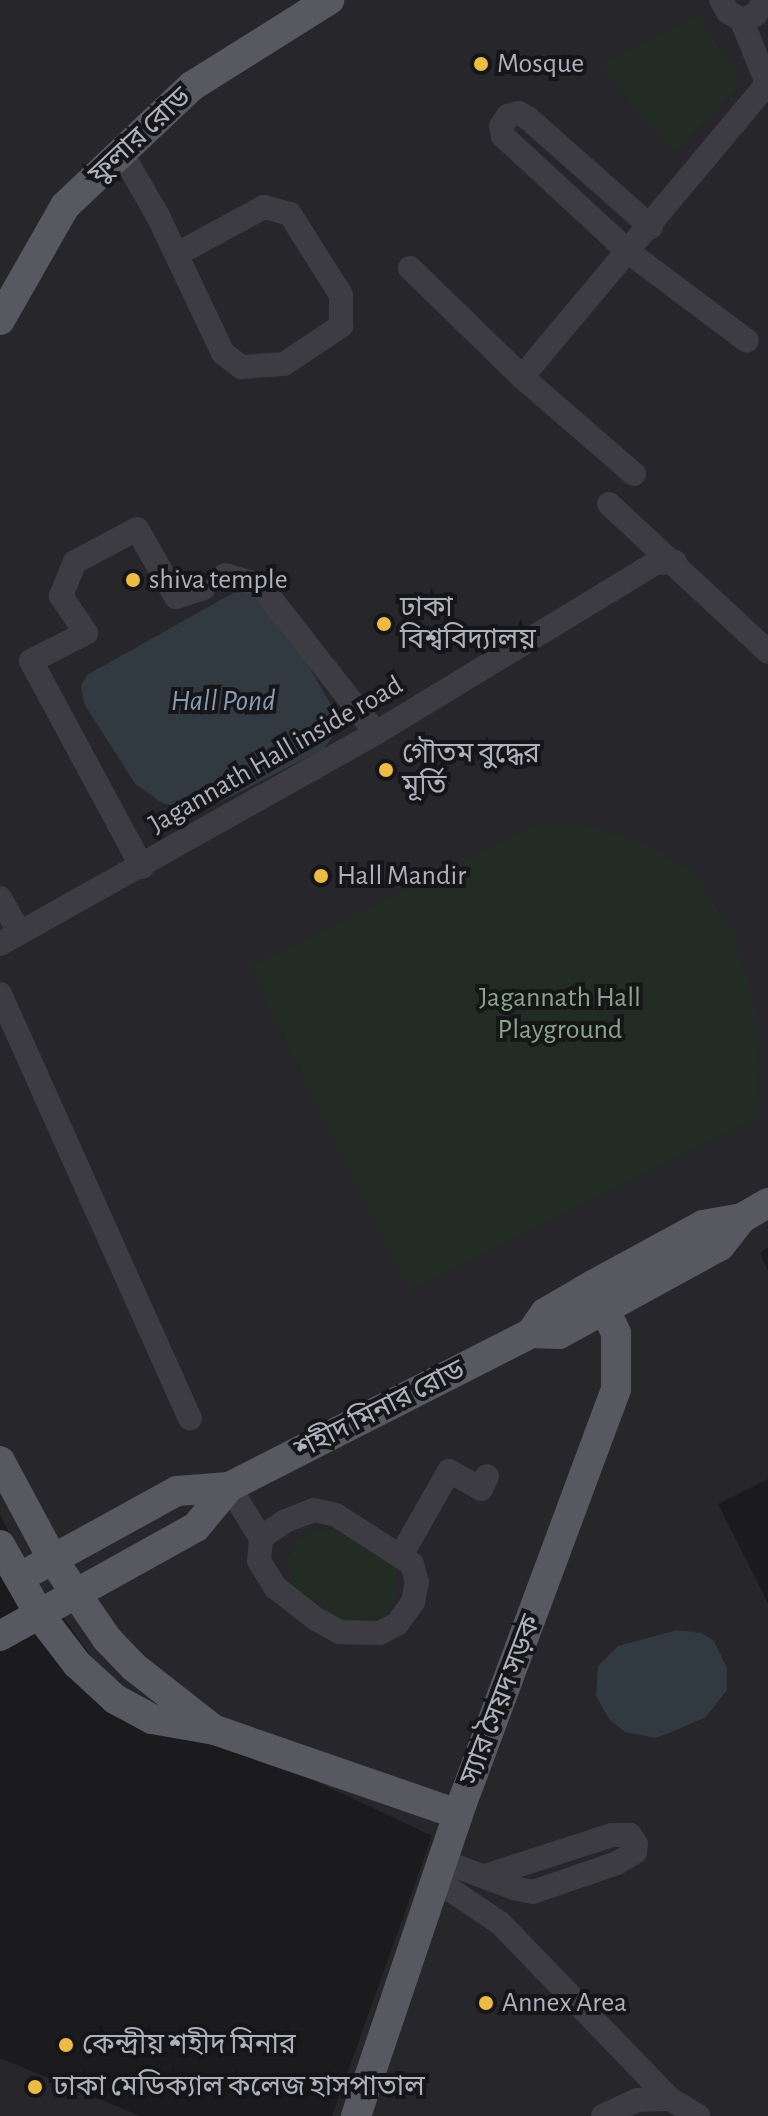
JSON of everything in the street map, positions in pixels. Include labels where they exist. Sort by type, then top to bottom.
[{"type":"main road","name":"ফুলার রোড","points":[[0,320],[65,206],[192,86],[329,0]]},
{"type":"main road","name":"শহীদ মিনার রোড","points":[[9,1583],[177,1491],[229,1487],[531,1333],[559,1334],[600,1296],[703,1225],[755,1210]]},
{"type":"main road","name":"স্যার সৈয়দ সড়ক","points":[[356,2116],[458,1814],[616,1389],[616,1333],[600,1296]]},
{"type":"main road","points":[[0,1461],[53,1560],[77,1596],[134,1667],[215,1730]]},
{"type":"main road","name":"শহীদ মিনার রোড","points":[[0,1636],[41,1617],[196,1527],[229,1487]]},
{"type":"main road","points":[[0,1545],[9,1583],[41,1617],[77,1664],[115,1699],[152,1719],[215,1730],[458,1814]]},
{"type":"lane","points":[[522,377],[651,227],[759,112],[767,85],[741,19],[728,12],[721,0]]},
{"type":"lane","points":[[741,19],[755,15],[765,0]]},
{"type":"lane","points":[[651,227],[529,119],[519,113],[508,116],[501,126],[503,136],[630,253],[747,341]]},
{"type":"lane","points":[[121,152],[177,254],[223,353],[241,367],[284,364],[341,326],[341,295],[290,214],[264,207],[177,254]]},
{"type":"lane","points":[[410,268],[522,377],[634,474]]},
{"type":"lane","points":[[609,504],[675,562],[768,652]]},
{"type":"lane","points":[[142,867],[31,661],[86,633],[61,596],[75,562],[137,529],[176,597],[204,588]]},
{"type":"lane","name":"Jagannath Hall inside road","points":[[10,938],[142,867],[376,733],[656,563],[675,562]]},
{"type":"lane","points":[[225,575],[260,585],[376,733]]},
{"type":"lane","points":[[0,898],[10,938]]},
{"type":"lane","points":[[0,994],[190,1418]]},
{"type":"lane","points":[[402,1554],[449,1471],[481,1489],[487,1476]]},
{"type":"lane","points":[[229,1487],[261,1538],[259,1561],[275,1587],[327,1626],[357,1635],[397,1624],[413,1602],[417,1582],[412,1564],[402,1554],[336,1515],[314,1510],[285,1521],[261,1538]]},
{"type":"lane","points":[[439,1870],[485,1876],[533,1892],[617,1863],[635,1852],[636,1844],[630,1835],[612,1835],[485,1876]]},
{"type":"lane","points":[[439,1870],[500,1923],[670,2099],[698,2116]]},
{"type":"lane","points":[[603,2116],[637,2100],[670,2099]]},
{"type":"shaded area","name":"ঢাকা বিশ্ববিদ্যালয়","points":[[0,0],[768,0],[768,1247],[760,1253],[768,1271],[768,1479],[718,1504],[768,1603],[768,2116],[332,2116],[432,1836],[112,1685],[25,1564],[0,1515]]},
{"type":"shaded area","name":"ঢাকা মেডিক্যাল কলেজ হাসপাতাল","points":[[0,2058],[140,2116],[0,2116]]},
{"type":"green space","points":[[698,15],[742,83],[674,153],[600,67]]},
{"type":"green space","name":"Jagannath Hall Playground","points":[[535,825],[585,825],[637,840],[692,870],[735,936],[755,1009],[760,1066],[756,1119],[410,1290],[250,966]]},
{"type":"green space","points":[[337,1528],[368,1544],[398,1569],[395,1602],[382,1618],[341,1623],[294,1585],[287,1559],[297,1542],[314,1529]]},
{"type":"water","name":"Hall Pond","points":[[249,591],[288,631],[336,713],[336,732],[324,749],[220,802],[194,808],[164,804],[136,785],[84,704],[81,686],[87,675],[233,593]]},
{"type":"water","points":[[677,1630],[701,1633],[714,1641],[727,1668],[727,1690],[706,1717],[672,1732],[655,1738],[625,1732],[609,1719],[596,1696],[598,1666],[618,1646]]},
{"type":"place","name":"Mosque","points":[[481,64]]},
{"type":"place","name":"shiva temple","points":[[133,580]]},
{"type":"place","name":"ঢাকা বিশ্ববিদ্যালয়","points":[[384,624]]},
{"type":"place","name":"গৌতম বুদ্ধের মূর্তি","points":[[386,770]]},
{"type":"place","name":"Hall Mandir","points":[[321,876]]},
{"type":"place","name":"Annex Area","points":[[486,2003]]},
{"type":"place","name":"কেন্দ্রীয় শহীদ মিনার","points":[[66,2045]]},
{"type":"place","name":"ঢাকা মেডিক্যাল কলেজ হাসপাতাল","points":[[35,2087]]}]
